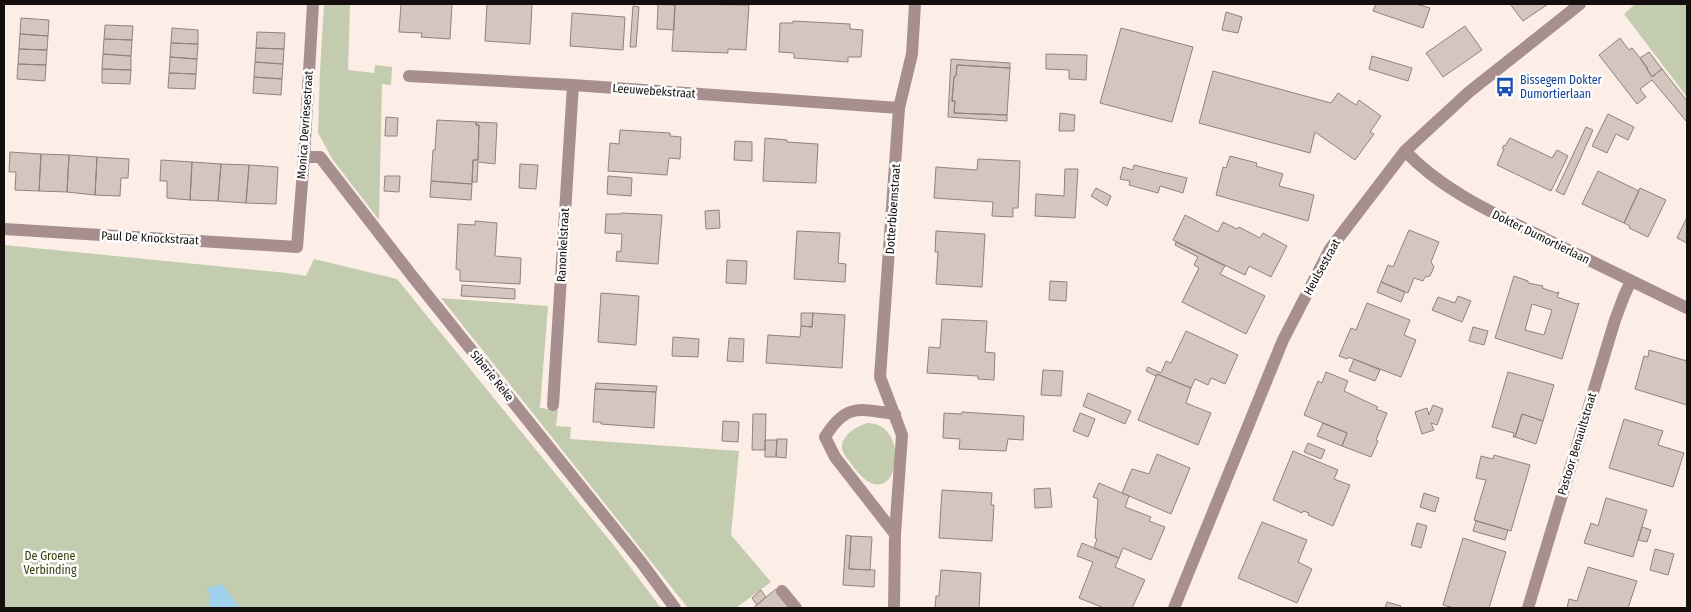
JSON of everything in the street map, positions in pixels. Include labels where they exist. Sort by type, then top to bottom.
[{"type":"street","name":"Monica Devriesestraat","points":[[297,246],[313,4]]},
{"type":"street","name":"Dotterbloemstraat","points":[[894,608],[895,534],[902,435],[880,377],[899,108],[912,54],[915,4]]},
{"type":"street","name":"Heulsestraat","points":[[1174,608],[1283,340],[1330,249],[1405,150],[1469,92],[1580,4]]},
{"type":"street","name":"Leeuwebekstraat","points":[[409,76],[573,85],[899,108]]},
{"type":"street","name":"Ranonkelstraat","points":[[554,405],[573,85]]},
{"type":"street","name":"Dokter Dumortierlaan","points":[[1405,150],[1416,162],[1448,188],[1486,209],[1687,308]]},
{"type":"street","name":"Siberie Reke","points":[[304,157],[320,156],[413,277],[635,555],[675,608]]},
{"type":"street","name":"Paul De Knockstraat","points":[[4,229],[297,246]]},
{"type":"street","name":"Pastoor Benaultstraat","points":[[1528,608],[1614,320],[1631,281]]},
{"type":"street","points":[[895,414],[869,410],[850,410],[834,422],[825,437],[835,457],[895,534]]},
{"type":"street","points":[[782,591],[796,608]]},
{"type":"green space","points":[[324,4],[350,4],[348,70],[374,73],[375,65],[392,67],[391,85],[382,84],[379,220],[333,160],[318,133]]},
{"type":"green space","points":[[1635,4],[1687,4],[1687,97],[1624,14]]},
{"type":"green space","name":"De Groene Verbinding","points":[[4,245],[306,276],[314,259],[397,279],[615,547],[661,608],[4,608]]},
{"type":"green space","points":[[441,298],[548,306],[540,408],[558,410],[556,426],[571,427],[570,439],[739,451],[731,535],[771,582],[736,608],[688,608]]},
{"type":"green space","points":[[867,423],[882,427],[892,439],[895,453],[894,468],[888,480],[879,485],[866,480],[846,457],[842,449],[842,444],[847,436],[854,429]]},
{"type":"water","points":[[222,584],[239,608],[209,608],[210,593],[205,589]]},
{"type":"building","points":[[401,4],[452,4],[450,39],[421,37],[422,33],[399,32]]},
{"type":"building","points":[[487,4],[532,4],[530,44],[485,41]]},
{"type":"building","points":[[650,4],[675,5],[674,30],[657,29],[658,5]]},
{"type":"building","points":[[675,4],[749,5],[746,50],[728,49],[728,53],[672,51]]},
{"type":"building","points":[[1376,4],[1416,4],[1430,8],[1423,28],[1373,11]]},
{"type":"building","points":[[1510,4],[1548,4],[1523,21]]},
{"type":"building","points":[[633,6],[639,7],[636,47],[630,47]]},
{"type":"building","points":[[1226,12],[1242,17],[1238,33],[1222,30]]},
{"type":"building","points":[[572,13],[625,17],[623,50],[570,46]]},
{"type":"building","points":[[21,18],[49,20],[48,36],[20,34]]},
{"type":"building","points":[[793,21],[850,24],[850,29],[863,30],[861,57],[848,57],[848,62],[794,58],[794,53],[779,52],[780,23],[793,23]]},
{"type":"building","points":[[105,25],[133,26],[132,40],[104,39]]},
{"type":"building","points":[[1465,26],[1482,50],[1443,77],[1426,53]]},
{"type":"building","points":[[172,28],[198,30],[198,44],[171,43]]},
{"type":"building","points":[[1121,28],[1193,47],[1172,122],[1100,103]]},
{"type":"building","points":[[257,32],[285,33],[284,49],[256,48]]},
{"type":"building","points":[[20,34],[48,36],[47,50],[19,49]]},
{"type":"building","points":[[1620,38],[1629,50],[1632,48],[1648,68],[1652,77],[1662,69],[1687,101],[1686,121],[1652,80],[1640,89],[1646,97],[1637,104],[1599,55]]},
{"type":"building","points":[[104,39],[132,40],[131,56],[103,54]]},
{"type":"building","points":[[171,43],[198,44],[197,59],[170,57]]},
{"type":"building","points":[[256,48],[284,49],[283,64],[255,62]]},
{"type":"building","points":[[19,49],[47,50],[46,65],[18,64]]},
{"type":"building","points":[[1649,52],[1662,69],[1652,77],[1640,58]]},
{"type":"building","points":[[103,54],[131,56],[131,70],[102,69]]},
{"type":"building","points":[[1046,54],[1087,55],[1086,80],[1069,79],[1069,70],[1046,69]]},
{"type":"building","points":[[1372,56],[1412,68],[1408,81],[1369,69]]},
{"type":"building","points":[[170,57],[197,59],[196,74],[169,73]]},
{"type":"building","points":[[951,59],[1010,63],[1010,68],[957,65],[952,101],[955,101],[954,113],[1007,115],[1007,121],[948,117]]},
{"type":"building","points":[[255,62],[283,64],[282,79],[254,77]]},
{"type":"building","points":[[18,64],[46,65],[45,81],[17,79]]},
{"type":"building","points":[[957,65],[1010,68],[1007,115],[954,113],[955,101],[952,101]]},
{"type":"building","points":[[102,69],[131,70],[130,84],[102,83]]},
{"type":"building","points":[[1213,71],[1331,103],[1338,93],[1356,105],[1359,100],[1381,116],[1370,132],[1374,134],[1355,160],[1315,132],[1310,153],[1199,123]]},
{"type":"building","points":[[169,73],[196,74],[195,89],[168,88]]},
{"type":"building","points":[[254,77],[282,79],[281,95],[253,93]]},
{"type":"building","points":[[1060,113],[1075,115],[1074,131],[1059,131]]},
{"type":"building","points":[[1608,114],[1634,127],[1628,140],[1616,134],[1607,153],[1592,146]]},
{"type":"building","points":[[386,117],[398,118],[397,136],[385,136]]},
{"type":"building","points":[[437,120],[476,122],[476,125],[479,125],[478,160],[473,160],[472,184],[431,181]]},
{"type":"building","points":[[476,122],[497,123],[495,164],[478,162],[477,182],[472,182],[473,160],[478,160],[479,125],[476,125]]},
{"type":"building","points":[[1586,127],[1593,130],[1564,195],[1556,191]]},
{"type":"building","points":[[620,130],[670,133],[670,136],[681,137],[680,159],[669,158],[667,175],[608,171],[610,143],[619,144]]},
{"type":"building","points":[[765,138],[818,144],[816,183],[763,181]]},
{"type":"building","points":[[1510,138],[1552,158],[1557,150],[1568,156],[1551,191],[1497,165],[1504,149],[1502,148]]},
{"type":"building","points":[[735,141],[752,142],[752,161],[734,160]]},
{"type":"building","points":[[10,152],[41,154],[39,191],[15,190],[16,172],[9,172]]},
{"type":"building","points":[[41,154],[69,155],[67,192],[39,191]]},
{"type":"building","points":[[69,155],[97,157],[95,195],[67,192]]},
{"type":"building","points":[[1230,156],[1257,163],[1256,166],[1283,174],[1279,186],[1314,195],[1308,221],[1216,195],[1223,167],[1226,168]]},
{"type":"building","points":[[97,157],[129,159],[128,178],[121,178],[120,196],[95,195]]},
{"type":"building","points":[[978,159],[1020,161],[1018,208],[1013,208],[1013,217],[992,216],[993,202],[934,198],[936,167],[977,170]]},
{"type":"building","points":[[161,160],[192,162],[190,200],[167,198],[167,181],[160,181]]},
{"type":"building","points":[[192,162],[221,164],[218,201],[190,200]]},
{"type":"building","points":[[221,164],[249,165],[246,203],[218,201]]},
{"type":"building","points":[[520,164],[538,165],[536,189],[519,188]]},
{"type":"building","points":[[249,165],[278,167],[276,204],[246,203]]},
{"type":"building","points":[[1134,165],[1187,178],[1183,193],[1160,186],[1158,193],[1129,185],[1130,181],[1120,179],[1123,167],[1133,170]]},
{"type":"building","points":[[1065,169],[1078,169],[1075,218],[1035,216],[1036,194],[1064,196]]},
{"type":"building","points":[[1598,171],[1639,191],[1624,223],[1582,204]]},
{"type":"building","points":[[385,176],[400,176],[399,192],[384,191]]},
{"type":"building","points":[[608,176],[632,178],[631,196],[607,194]]},
{"type":"building","points":[[431,181],[472,184],[471,200],[430,197]]},
{"type":"building","points":[[1096,188],[1111,196],[1107,206],[1091,196]]},
{"type":"building","points":[[1640,188],[1666,200],[1648,237],[1629,228],[1630,226],[1624,223]]},
{"type":"building","points":[[719,210],[720,228],[706,229],[705,211]]},
{"type":"building","points":[[606,214],[662,215],[658,264],[616,261],[617,251],[621,252],[622,234],[605,233]]},
{"type":"building","points":[[1185,215],[1218,232],[1223,222],[1237,229],[1239,227],[1260,238],[1263,233],[1287,246],[1271,277],[1249,266],[1245,275],[1173,240]]},
{"type":"building","points":[[1687,217],[1687,243],[1677,238]]},
{"type":"building","points":[[475,221],[497,223],[495,256],[521,258],[520,284],[460,281],[460,270],[456,269],[458,224],[475,225]]},
{"type":"building","points":[[1409,230],[1439,242],[1431,262],[1434,267],[1430,276],[1425,277],[1423,281],[1414,278],[1408,293],[1381,282],[1388,265],[1393,267]]},
{"type":"building","points":[[797,231],[840,233],[838,263],[846,264],[845,282],[794,279]]},
{"type":"building","points":[[936,231],[985,234],[982,287],[936,284],[938,252],[935,252]]},
{"type":"building","points":[[1176,242],[1225,266],[1220,274],[1265,296],[1246,334],[1182,302],[1199,268],[1194,265],[1198,257],[1175,245]]},
{"type":"building","points":[[727,260],[747,261],[746,284],[726,283]]},
{"type":"building","points":[[1514,276],[1528,281],[1528,283],[1543,286],[1542,288],[1559,292],[1557,297],[1579,303],[1562,359],[1495,338]],"holes":[[[1532,304],[1552,310],[1544,335],[1525,330]]]},
{"type":"building","points":[[1050,281],[1067,282],[1066,301],[1049,300]]},
{"type":"building","points":[[1381,282],[1405,292],[1401,302],[1377,292]]},
{"type":"building","points":[[462,285],[515,289],[515,299],[461,296]]},
{"type":"building","points":[[601,293],[639,296],[636,345],[598,342]]},
{"type":"building","points":[[1458,296],[1471,301],[1462,322],[1432,310],[1438,297],[1455,303]]},
{"type":"building","points":[[1367,303],[1410,320],[1404,335],[1416,340],[1401,377],[1348,357],[1347,359],[1339,356],[1351,328],[1356,330]]},
{"type":"building","points":[[801,313],[813,313],[812,327],[801,326]]},
{"type":"building","points":[[813,313],[845,315],[842,368],[766,363],[768,335],[800,337],[801,326],[812,327]]},
{"type":"building","points":[[942,319],[987,321],[985,352],[995,353],[994,380],[978,379],[978,376],[927,373],[929,347],[940,348]]},
{"type":"building","points":[[1473,327],[1488,331],[1484,345],[1469,341]]},
{"type":"building","points":[[1186,331],[1238,355],[1225,384],[1211,378],[1208,385],[1195,379],[1191,388],[1146,371],[1148,367],[1161,373],[1166,361],[1171,363]]},
{"type":"building","points":[[673,337],[699,339],[698,357],[672,356]]},
{"type":"building","points":[[729,338],[744,339],[743,362],[727,361]]},
{"type":"building","points":[[1649,350],[1687,361],[1687,405],[1635,389],[1644,356],[1648,357]]},
{"type":"building","points":[[1354,359],[1380,370],[1375,381],[1349,371]]},
{"type":"building","points":[[1043,370],[1063,371],[1061,396],[1041,395]]},
{"type":"building","points":[[1326,372],[1348,381],[1344,391],[1387,413],[1371,457],[1342,446],[1347,433],[1304,415],[1318,381],[1322,383]]},
{"type":"building","points":[[1508,372],[1554,385],[1543,421],[1522,414],[1515,437],[1513,437],[1514,433],[1492,427]]},
{"type":"building","points":[[1157,374],[1191,388],[1186,403],[1211,413],[1198,445],[1138,420]]},
{"type":"building","points":[[596,383],[657,386],[656,392],[595,389]]},
{"type":"building","points":[[595,389],[656,392],[654,428],[593,422]]},
{"type":"building","points":[[1088,393],[1131,411],[1125,424],[1083,406]]},
{"type":"building","points":[[1433,405],[1443,409],[1437,425],[1431,423],[1434,430],[1422,434],[1415,412],[1427,408],[1429,415]]},
{"type":"building","points":[[962,412],[1024,416],[1023,440],[1008,439],[1006,451],[959,449],[960,439],[943,438],[944,413],[961,414]]},
{"type":"building","points":[[1080,413],[1095,419],[1088,437],[1073,431]]},
{"type":"building","points":[[753,414],[766,414],[765,450],[752,450]]},
{"type":"building","points":[[1522,414],[1543,421],[1536,444],[1515,437]]},
{"type":"building","points":[[1624,419],[1663,431],[1658,445],[1684,453],[1673,487],[1609,468]]},
{"type":"building","points":[[723,421],[739,422],[738,442],[722,441]]},
{"type":"building","points":[[1323,423],[1347,433],[1342,446],[1317,436]]},
{"type":"building","points":[[777,439],[787,439],[786,458],[776,457]]},
{"type":"building","points":[[765,440],[777,440],[776,457],[765,457]]},
{"type":"building","points":[[1308,443],[1325,450],[1321,459],[1304,452]]},
{"type":"building","points":[[1293,451],[1338,470],[1334,479],[1350,485],[1333,526],[1308,515],[1309,513],[1303,511],[1302,513],[1273,500]]},
{"type":"building","points":[[1157,454],[1190,468],[1171,514],[1122,493],[1132,469],[1149,474]]},
{"type":"building","points":[[1494,455],[1530,465],[1511,531],[1474,520],[1486,480],[1476,478],[1481,456],[1493,459]]},
{"type":"building","points":[[1099,483],[1129,496],[1125,507],[1151,517],[1149,521],[1165,527],[1151,560],[1123,548],[1119,558],[1094,548],[1097,539],[1095,538],[1098,499],[1093,497]]},
{"type":"building","points":[[1050,488],[1052,507],[1035,508],[1034,489]]},
{"type":"building","points":[[942,490],[992,493],[991,505],[994,505],[992,541],[939,538]]},
{"type":"building","points":[[1424,493],[1439,498],[1435,512],[1420,507]]},
{"type":"building","points":[[1606,498],[1647,510],[1633,557],[1584,543],[1591,523],[1598,526]]},
{"type":"building","points":[[1476,521],[1508,530],[1505,540],[1473,531]]},
{"type":"building","points":[[1262,522],[1307,540],[1298,562],[1312,569],[1297,603],[1238,578]]},
{"type":"building","points":[[1417,523],[1427,526],[1421,548],[1411,545]]},
{"type":"building","points":[[1642,527],[1651,530],[1647,542],[1638,540]]},
{"type":"building","points":[[846,535],[851,536],[849,569],[875,570],[874,587],[843,585]]},
{"type":"building","points":[[851,536],[872,537],[870,570],[849,569]]},
{"type":"building","points":[[1463,538],[1506,552],[1489,608],[1454,608],[1443,605]]},
{"type":"building","points":[[1082,543],[1119,558],[1115,567],[1145,580],[1132,608],[1104,608],[1079,598],[1093,562],[1077,556]]},
{"type":"building","points":[[1655,549],[1674,554],[1668,575],[1650,570]]},
{"type":"building","points":[[1588,567],[1637,581],[1628,608],[1567,608],[1569,599],[1577,601]]},
{"type":"building","points":[[941,570],[981,573],[979,608],[935,608],[936,596],[939,596]]},
{"type":"building","points":[[776,589],[790,608],[753,608]]},
{"type":"building","points":[[761,590],[766,597],[757,605],[752,598]]},
{"type":"building","points":[[1387,602],[1401,606],[1400,608],[1385,608]]},
{"type":"place","name":"Bissegem Dokter Dumortierlaan","points":[[1505,87]]}]
